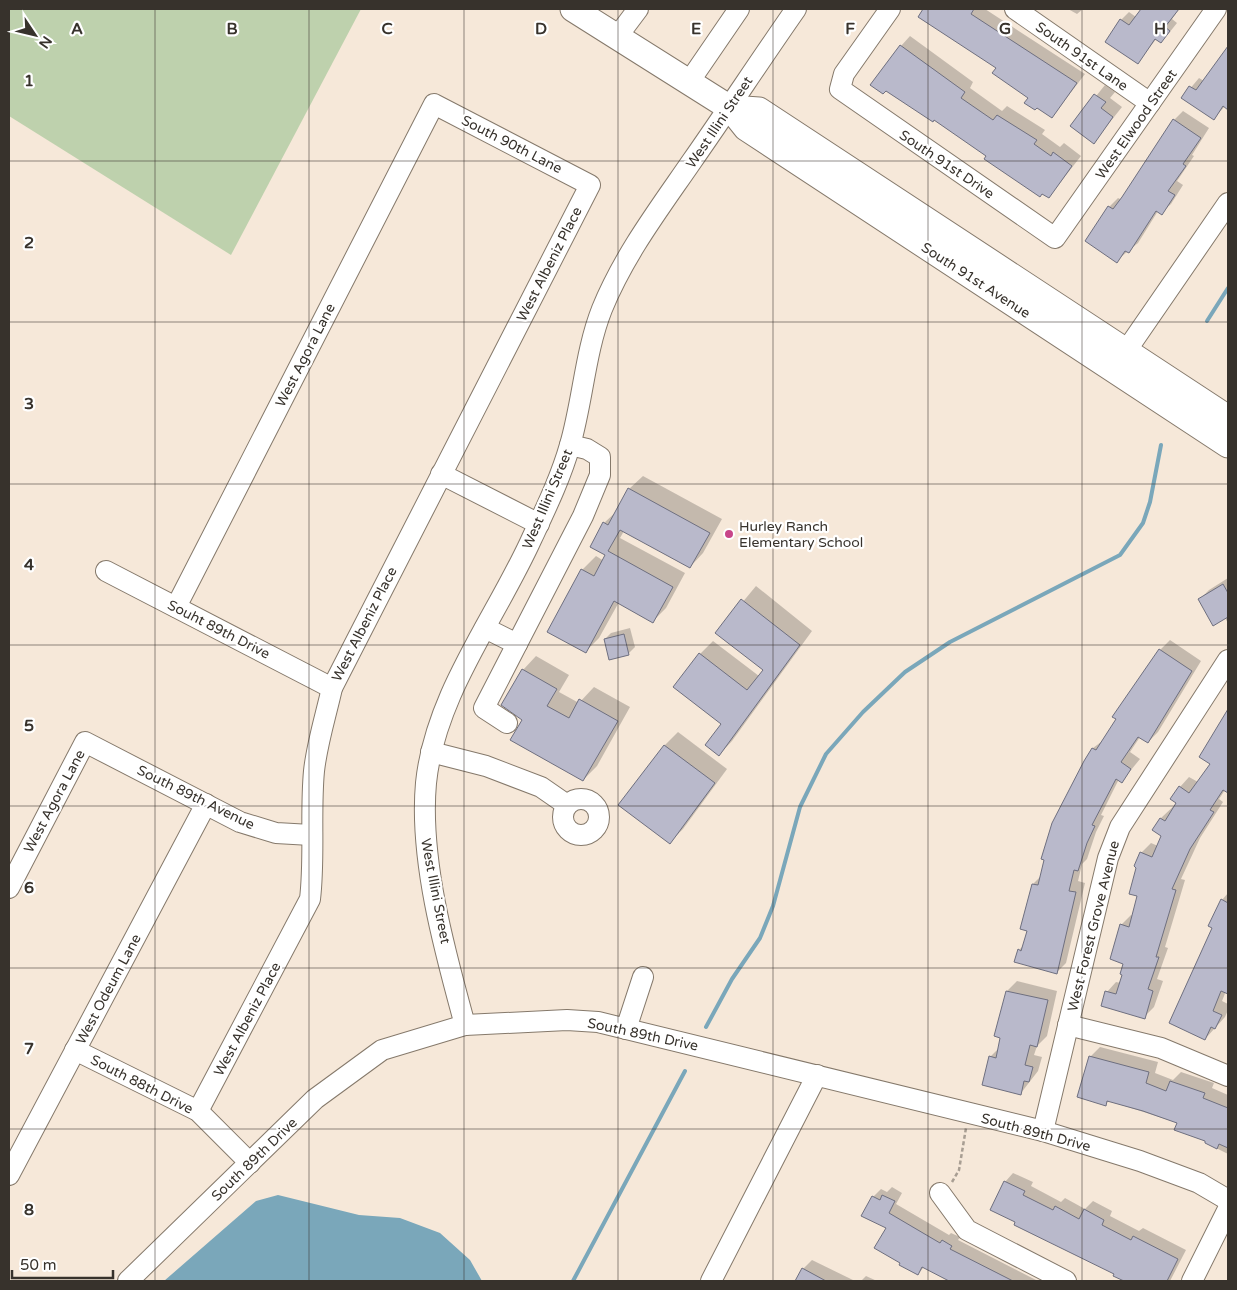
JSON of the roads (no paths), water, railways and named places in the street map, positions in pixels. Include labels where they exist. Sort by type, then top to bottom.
[{"type":"main road","name":"South 91st Avenue","points":[[573,9],[730,108],[746,128],[1228,445]]},
{"type":"main road","name":"South 91st Avenue","points":[[730,108],[759,110],[1228,418]]},
{"type":"street","points":[[617,36],[638,9]]},
{"type":"street","points":[[689,82],[740,9]]},
{"type":"street","name":"West Illini Street","points":[[465,1025],[431,877],[424,830],[426,783],[431,752],[455,687],[539,524],[556,486],[570,445],[584,375],[601,311],[624,260],[730,108],[796,9]]},
{"type":"street","name":"South 91st Drive","points":[[890,9],[844,74],[840,89],[1055,238]]},
{"type":"street","name":"South 91st Lane","points":[[1014,9],[1150,102]]},
{"type":"street","name":"West Elwood Street","points":[[1055,238],[1216,9]]},
{"type":"street","name":"South 90th Lane","points":[[434,104],[590,185]]},
{"type":"street","name":"West Agora Lane","points":[[176,607],[434,104]]},
{"type":"street","name":"West Albeniz Place","points":[[198,1111],[310,899],[313,876],[311,836],[314,770],[332,688],[590,185]]},
{"type":"street","points":[[1126,351],[1228,204]]},
{"type":"street","points":[[506,723],[484,708],[583,516],[600,475],[600,457],[587,449],[570,445]]},
{"type":"street","points":[[441,474],[539,524]]},
{"type":"street","name":"Souht 89th Drive","points":[[106,571],[332,688]]},
{"type":"street","points":[[485,628],[517,644]]},
{"type":"street","name":"West Forest Grove Avenue","points":[[1043,1131],[1108,858],[1120,827],[1228,660]]},
{"type":"street","name":"West Agora Lane","points":[[9,888],[85,742]]},
{"type":"street","name":"South 89th Avenue","points":[[85,742],[240,822],[276,833],[311,836]]},
{"type":"street","points":[[431,752],[486,766],[541,787],[567,805]]},
{"type":"street","name":"West Odeum Lane","points":[[9,1174],[206,804]]},
{"type":"street","points":[[626,1028],[643,977]]},
{"type":"street","name":"South 89th Drive","points":[[128,1281],[315,1100],[382,1050],[465,1025],[567,1020],[626,1028],[1043,1131],[1199,1183],[1228,1200]]},
{"type":"street","points":[[1068,1025],[1161,1048],[1227,1070]]},
{"type":"street","name":"South 88th Drive","points":[[75,1050],[198,1111],[250,1163]]},
{"type":"street","points":[[711,1281],[817,1075]]},
{"type":"street","points":[[940,1193],[967,1230],[1066,1281]]},
{"type":"street","points":[[1192,1281],[1228,1209]]},
{"type":"water","points":[[278,1195],[359,1215],[400,1218],[440,1233],[470,1260],[482,1281],[164,1281],[256,1201]]},
{"type":"waterway","points":[[1207,321],[1228,288]]},
{"type":"waterway","points":[[706,1027],[732,979],[760,938],[773,906],[800,807],[826,754],[863,712],[905,672],[950,642],[1120,555],[1143,523],[1150,502],[1161,445]]},
{"type":"waterway","points":[[573,1281],[685,1071]]},
{"type":"place","name":"Hurley Ranch Elementary School","points":[[729,534]]}]
